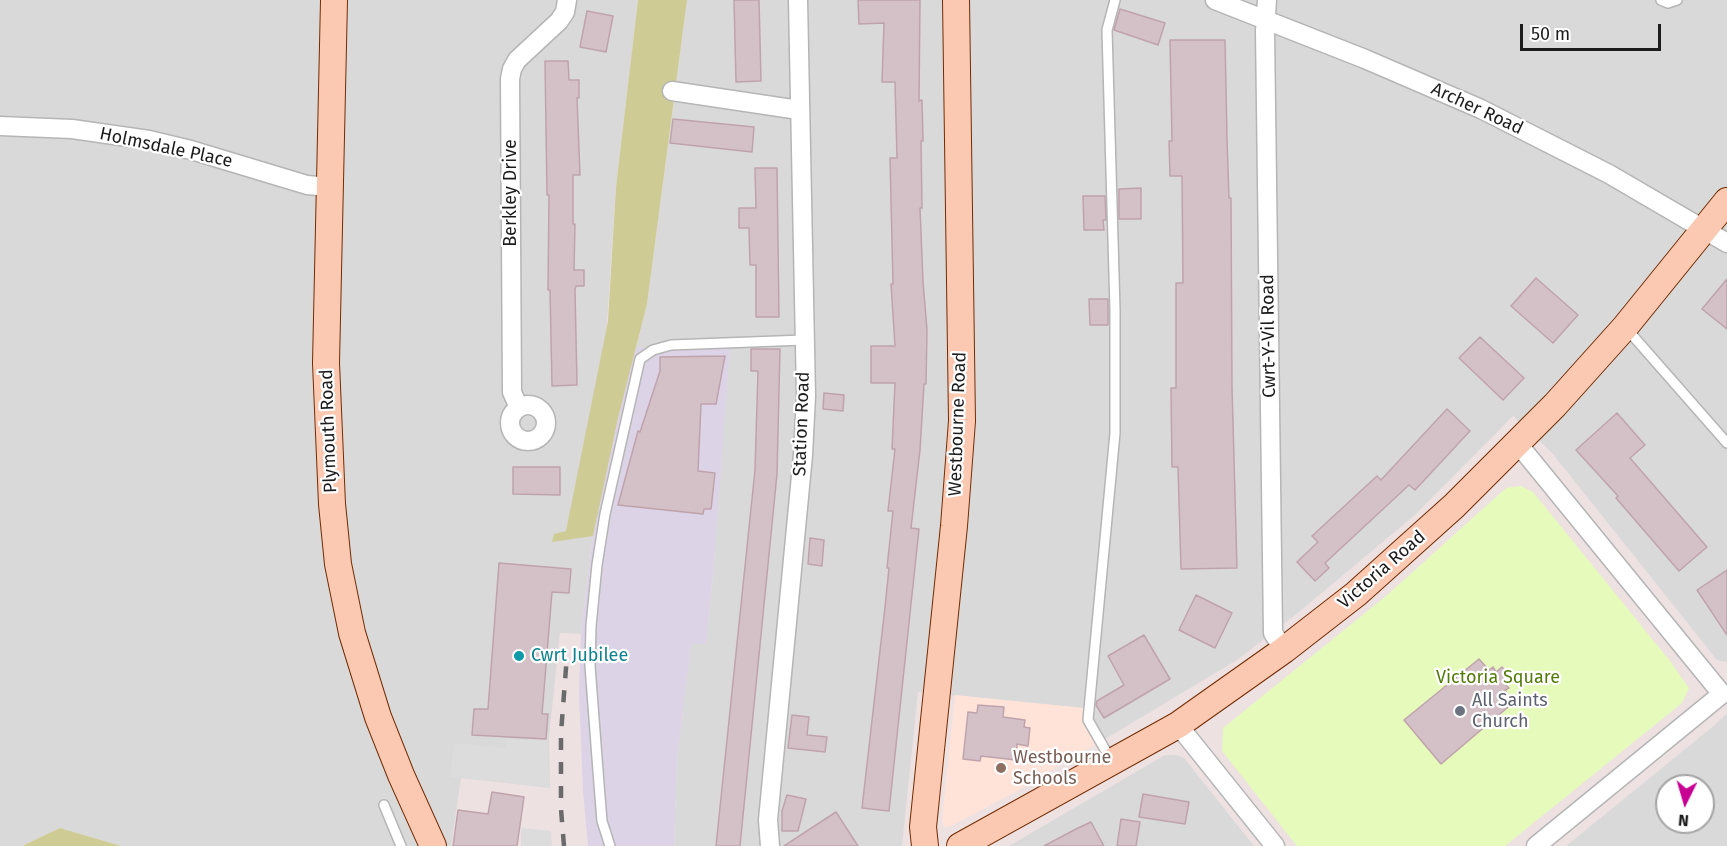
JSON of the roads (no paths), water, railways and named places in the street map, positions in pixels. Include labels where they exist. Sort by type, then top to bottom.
[{"type":"street","name":"Plymouth Road","points":[[334,0],[326,363],[327,423],[338,564],[352,633],[378,717],[433,846]]},
{"type":"street","name":"Berkley Drive","points":[[519,408],[512,392],[510,79],[517,60],[560,21],[565,12],[567,0]]},
{"type":"street","name":"Station Road","points":[[770,846],[768,820],[806,396],[798,0]]},
{"type":"street","name":"Westbourne Road","points":[[925,846],[923,827],[961,445],[956,0]]},
{"type":"street","name":"Archer Road","points":[[1215,0],[1481,109],[1609,174],[1727,243]]},
{"type":"street","name":"Cwrt-Y-Vil Road","points":[[1267,0],[1265,19],[1273,633],[1284,650]]},
{"type":"street","points":[[672,91],[799,110]]},
{"type":"street","name":"Holmsdale Place","points":[[0,126],[72,129],[149,140],[191,150],[307,185],[329,187]]},
{"type":"street","name":"Victoria Road","points":[[960,846],[1178,725],[1284,650],[1356,594],[1454,506],[1580,379],[1727,201]]},
{"type":"street","points":[[1518,444],[1725,694],[1536,846]]},
{"type":"street","points":[[1178,725],[1275,846]]},
{"type":"lane","points":[[1112,762],[1088,720],[1115,433],[1107,30],[1115,0]]},
{"type":"lane","points":[[1661,0],[1668,3],[1677,0]]},
{"type":"lane","points":[[1625,327],[1727,443]]},
{"type":"lane","points":[[610,846],[602,821],[590,666],[591,626],[605,514],[640,359],[653,350],[671,345],[804,340]]},
{"type":"lane","points":[[384,805],[401,846]]},
{"type":"railway","points":[[564,846],[561,809],[561,733],[567,655]]},
{"type":"place","name":"Cwrt Jubilee","points":[[519,656]]},
{"type":"place","name":"All Saints Church","points":[[1460,711]]},
{"type":"place","name":"Westbourne Schools","points":[[1001,768]]},
{"type":"park label","name":"Victoria Square","points":[[1498,678]]}]
